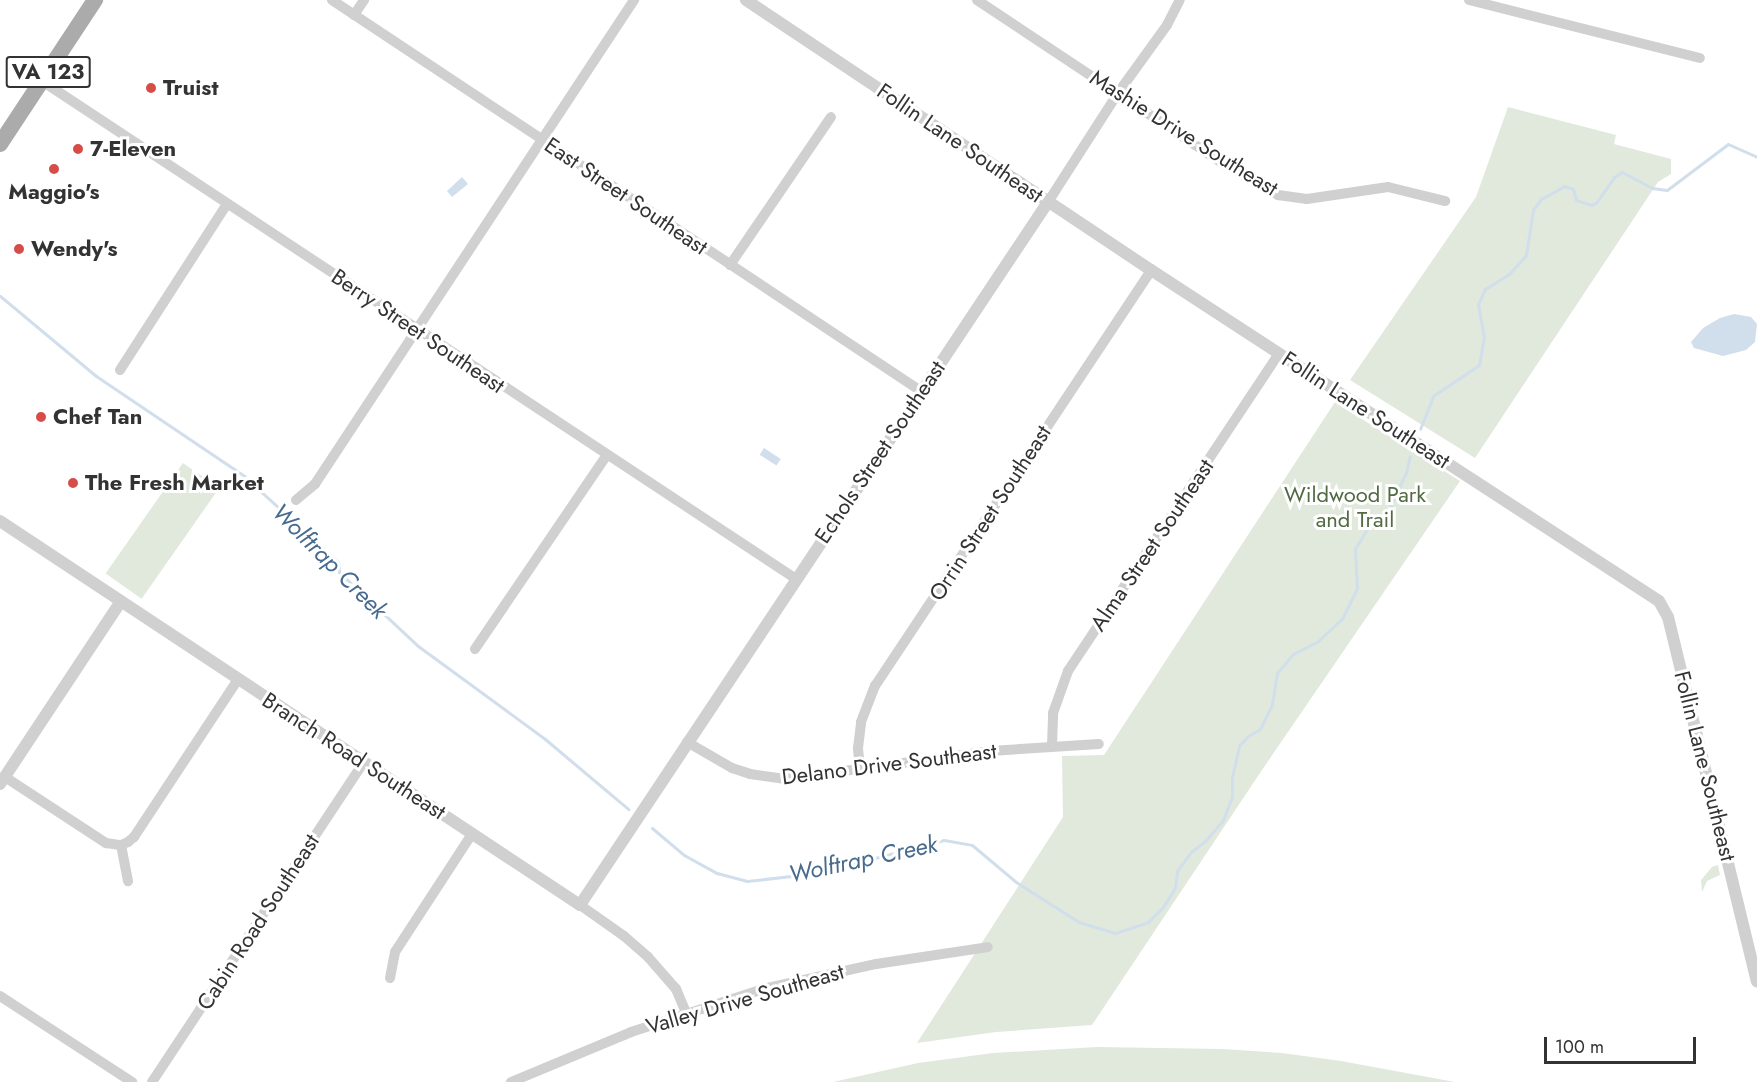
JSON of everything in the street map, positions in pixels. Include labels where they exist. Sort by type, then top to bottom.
[{"type":"main road","name":"VA 123","points":[[0,144],[95,0]]},
{"type":"street","name":"East Street Southeast","points":[[332,0],[921,391]]},
{"type":"street","points":[[354,15],[364,0]]},
{"type":"street","points":[[296,500],[315,484],[544,141],[634,0]]},
{"type":"street","name":"Follin Lane Southeast","points":[[746,0],[1048,202],[1643,591],[1664,609],[1757,981]]},
{"type":"street","name":"Mashie Drive Southeast","points":[[977,0],[1236,171],[1278,195],[1306,199],[1388,187],[1445,201]]},
{"type":"street","name":"Echols Street Southeast","points":[[580,905],[1048,202],[1118,93],[1167,25],[1180,0]]},
{"type":"street","points":[[1469,0],[1700,58]]},
{"type":"street","name":"Berry Street Southeast","points":[[42,81],[127,138],[171,164],[417,331],[796,579]]},
{"type":"street","points":[[730,265],[831,117]]},
{"type":"street","points":[[120,370],[227,204]]},
{"type":"street","name":"Orrin Street Southeast","points":[[860,768],[858,748],[861,722],[875,686],[1152,270]]},
{"type":"street","name":"Alma Street Southeast","points":[[1052,746],[1053,713],[1060,688],[1068,671],[1279,353]]},
{"type":"street","points":[[475,649],[607,455]]},
{"type":"street","name":"Branch Road Southeast","points":[[0,521],[624,936],[648,957],[676,989],[686,1012]]},
{"type":"street","points":[[121,601],[2,780],[106,843],[121,845],[134,837],[238,679]]},
{"type":"street","name":"Delano Drive Southeast","points":[[687,742],[732,768],[767,778],[802,778],[943,756],[1099,744]]},
{"type":"street","name":"Cabin Road Southeast","points":[[152,1082],[364,762]]},
{"type":"street","points":[[390,978],[394,952],[472,834]]},
{"type":"street","points":[[121,845],[128,881]]},
{"type":"street","name":"Valley Drive Southeast","points":[[511,1082],[608,1041],[686,1012],[820,975],[898,960],[988,947]]},
{"type":"street","points":[[0,996],[132,1082]]},
{"type":"green space","name":"Wildwood Park and Trail","points":[[1508,107],[1616,135],[1614,144],[1671,159],[1671,174],[1658,182],[1475,458],[1350,380],[1476,197]]},
{"type":"green space","name":"Wildwood Park and Trail","points":[[1335,402],[1460,481],[1262,770],[1092,1025],[996,1032],[917,1043],[1063,817],[1062,756],[1104,755]]},
{"type":"green space","points":[[183,463],[219,488],[142,599],[106,574]]},
{"type":"green space","points":[[1718,865],[1720,875],[1707,881],[1702,892],[1701,880],[1712,867]]},
{"type":"green space","points":[[1097,1047],[1223,1049],[1282,1053],[1341,1061],[1455,1082],[833,1082],[918,1063],[993,1053]]},
{"type":"water","points":[[462,177],[468,184],[452,197],[447,191]]},
{"type":"water","points":[[1734,314],[1751,317],[1757,324],[1755,342],[1746,350],[1723,356],[1694,348],[1691,342],[1703,328],[1720,318]]},
{"type":"water","points":[[764,448],[781,459],[776,466],[760,455]]},
{"type":"waterway","name":"Wolftrap Creek","points":[[1420,429],[1433,396],[1479,365],[1484,338],[1478,304],[1485,289],[1509,274],[1526,255],[1533,210],[1541,199],[1564,186],[1573,189],[1576,200],[1591,205],[1596,203],[1614,177],[1622,172],[1652,188],[1667,190],[1728,144],[1757,157]]},
{"type":"waterway","name":"Wolftrap Creek","points":[[0,296],[96,376],[244,476],[338,562],[339,572],[418,646],[545,739],[628,809]]},
{"type":"waterway","name":"Wolftrap Creek","points":[[652,828],[684,855],[717,873],[747,881],[818,873],[944,840],[972,845],[1016,882],[1079,922],[1115,933],[1148,922],[1163,907],[1175,888],[1177,871],[1191,852],[1205,841],[1223,820],[1232,797],[1232,777],[1239,746],[1248,736],[1260,729],[1272,704],[1277,673],[1293,654],[1318,641],[1342,619],[1357,588],[1355,549],[1367,529],[1389,509],[1406,473],[1410,456]]},
{"type":"place","name":"Truist","points":[[151,88]]},
{"type":"place","name":"7-Eleven","points":[[78,149]]},
{"type":"place","name":"Maggio's","points":[[54,169]]},
{"type":"place","name":"Wendy's","points":[[19,249]]},
{"type":"place","name":"Chef Tan","points":[[41,417]]},
{"type":"place","name":"The Fresh Market","points":[[73,483]]}]
